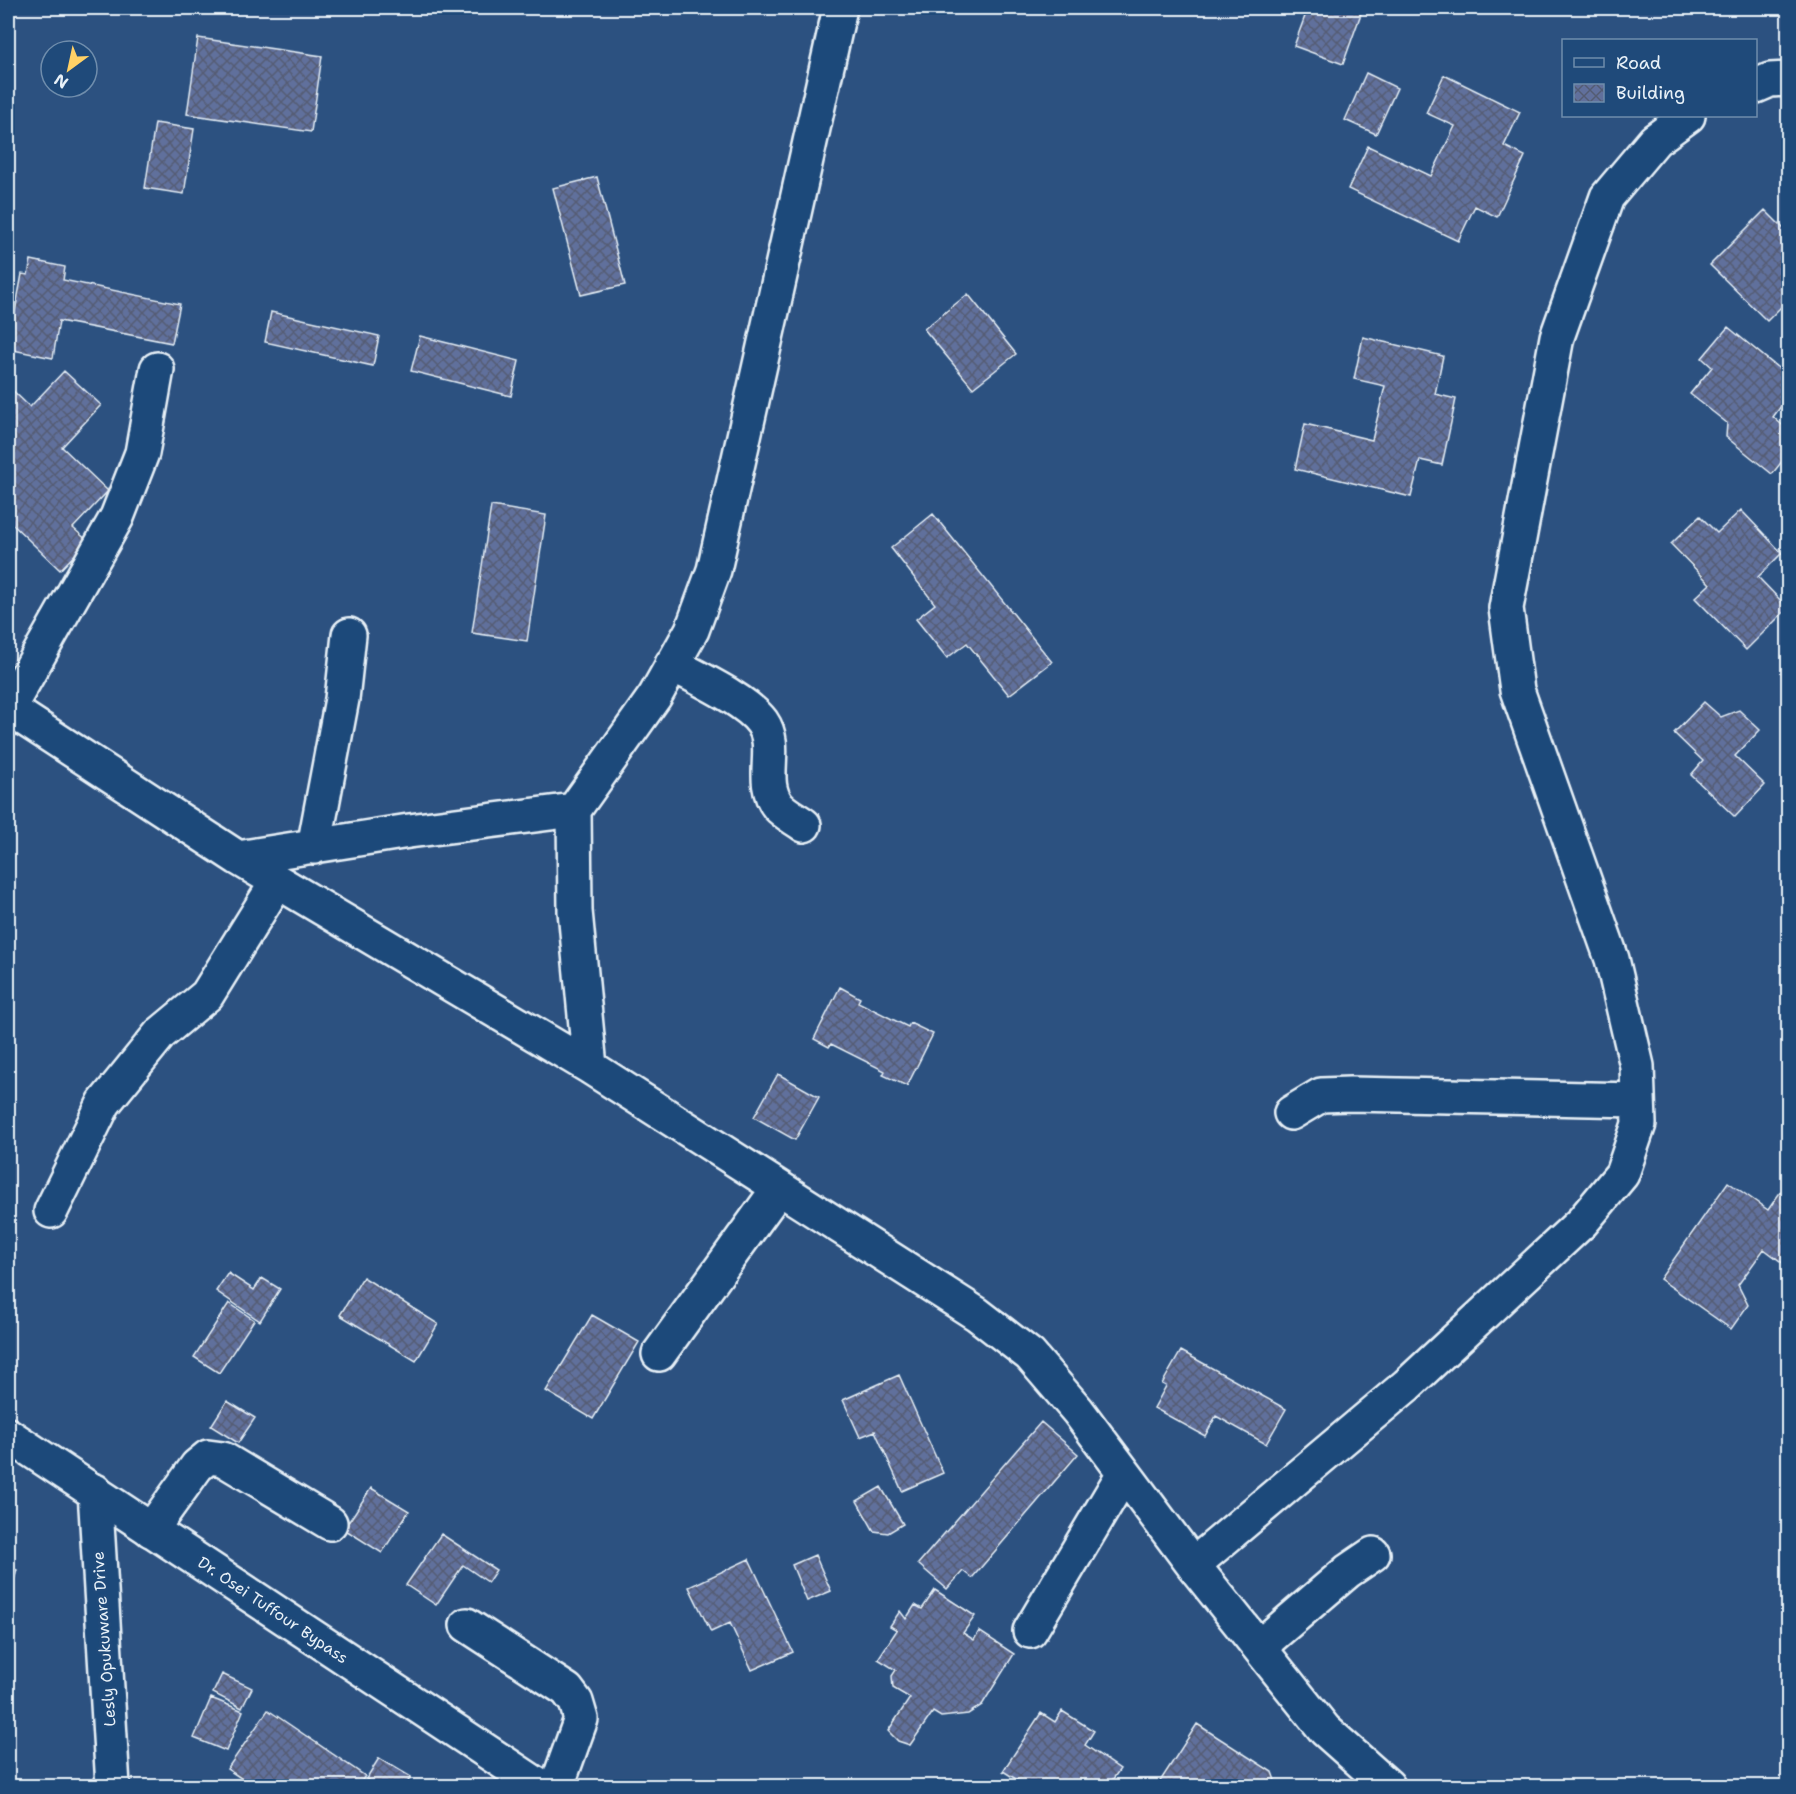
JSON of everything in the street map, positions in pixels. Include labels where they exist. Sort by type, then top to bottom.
[{"type":"main road","points":[[590,1067],[575,911],[574,810],[655,696],[692,630],[714,570],[840,8]]},
{"type":"main road","points":[[1757,85],[1770,80],[1788,79]]},
{"type":"main road","points":[[1193,1565],[1407,1385],[1582,1222],[1622,1174],[1639,1124],[1637,1066],[1612,958],[1517,690],[1506,608],[1557,338],[1607,197],[1655,140],[1687,117]]},
{"type":"main road","points":[[157,369],[142,453],[117,516],[8,708],[238,858],[590,1067],[977,1314],[1030,1355],[1078,1411],[1193,1565],[1326,1730],[1388,1786]]},
{"type":"main road","points":[[314,847],[342,699],[349,635]]},
{"type":"main road","points":[[672,664],[750,708],[762,722],[770,738],[769,790],[779,807],[804,825]]},
{"type":"main road","points":[[238,858],[409,831],[574,810]]},
{"type":"main road","points":[[51,1211],[104,1103],[160,1034],[207,995],[277,882]]},
{"type":"main road","points":[[1291,1113],[1321,1095],[1638,1100]]},
{"type":"main road","points":[[659,1354],[779,1188]]},
{"type":"main road","name":"Dr. Osei Tuffour Bypass","points":[[8,1435],[539,1786]]},
{"type":"main road","points":[[151,1530],[197,1466],[208,1457],[224,1459],[330,1523]]},
{"type":"main road","points":[[1030,1631],[1124,1473]]},
{"type":"main road","name":"Lesly Opukuware Drive","points":[[95,1491],[114,1786]]},
{"type":"main road","points":[[1259,1647],[1348,1571],[1373,1554]]},
{"type":"main road","points":[[467,1625],[567,1690],[576,1702],[581,1719],[557,1786]]},
{"type":"building","points":[[1308,8],[1363,8],[1343,64],[1294,46]]},
{"type":"building","points":[[198,38],[322,56],[311,132],[187,114]]},
{"type":"building","points":[[1366,73],[1397,88],[1376,134],[1345,120]]},
{"type":"building","points":[[1444,75],[1520,112],[1504,146],[1525,156],[1497,217],[1475,206],[1458,241],[1348,189],[1368,146],[1431,176],[1455,126],[1426,113]]},
{"type":"building","points":[[155,123],[194,129],[184,194],[145,188]]},
{"type":"building","points":[[597,177],[625,285],[581,295],[553,188]]},
{"type":"building","points":[[1765,210],[1788,233],[1788,300],[1767,321],[1710,265]]},
{"type":"building","points":[[31,260],[65,267],[63,280],[180,304],[172,343],[59,321],[53,358],[8,349],[22,274],[28,275]]},
{"type":"building","points":[[968,294],[1016,354],[973,388],[924,329]]},
{"type":"building","points":[[271,312],[379,336],[373,366],[265,342]]},
{"type":"building","points":[[1728,327],[1788,376],[1788,397],[1773,417],[1788,430],[1788,454],[1772,474],[1726,437],[1727,423],[1690,394],[1712,367],[1702,358]]},
{"type":"building","points":[[420,336],[519,361],[511,396],[411,371]]},
{"type":"building","points":[[1363,337],[1443,356],[1435,394],[1456,399],[1442,465],[1420,460],[1411,497],[1295,469],[1305,424],[1372,440],[1385,386],[1354,379]]},
{"type":"building","points":[[64,371],[101,405],[62,447],[108,491],[73,528],[88,541],[60,570],[8,520],[8,386],[30,407]]},
{"type":"building","points":[[491,506],[546,515],[527,641],[472,633]]},
{"type":"building","points":[[1741,510],[1782,553],[1758,577],[1788,608],[1746,650],[1695,598],[1710,584],[1671,544],[1700,516],[1717,533]]},
{"type":"building","points":[[933,514],[1052,662],[1009,695],[967,643],[947,658],[916,619],[935,604],[891,548]]},
{"type":"building","points":[[1704,702],[1721,717],[1739,710],[1760,730],[1735,756],[1765,785],[1735,817],[1691,775],[1703,761],[1674,733]]},
{"type":"building","points":[[840,987],[860,998],[858,1002],[908,1027],[910,1023],[933,1034],[907,1086],[883,1075],[885,1071],[831,1044],[829,1047],[814,1039]]},
{"type":"building","points":[[778,1074],[819,1097],[795,1140],[754,1117]]},
{"type":"building","points":[[1728,1182],[1768,1210],[1781,1191],[1788,1196],[1788,1267],[1764,1249],[1738,1285],[1748,1305],[1731,1329],[1660,1279]]},
{"type":"building","points":[[228,1273],[254,1290],[262,1278],[280,1289],[260,1321],[216,1291]]},
{"type":"building","points":[[363,1277],[438,1324],[416,1361],[340,1315]]},
{"type":"building","points":[[229,1303],[254,1320],[219,1373],[194,1357]]},
{"type":"building","points":[[592,1315],[639,1342],[593,1419],[546,1391]]},
{"type":"building","points":[[1181,1351],[1286,1409],[1266,1444],[1216,1416],[1205,1436],[1154,1408],[1166,1386],[1162,1384]]},
{"type":"building","points":[[899,1375],[943,1473],[902,1491],[875,1431],[860,1437],[843,1400]]},
{"type":"building","points":[[227,1401],[255,1418],[238,1443],[211,1426]]},
{"type":"building","points":[[1041,1422],[1078,1454],[972,1578],[963,1571],[947,1589],[918,1564]]},
{"type":"building","points":[[881,1487],[903,1524],[888,1533],[874,1531],[857,1501]]},
{"type":"building","points":[[371,1488],[409,1511],[382,1553],[344,1529]]},
{"type":"building","points":[[441,1534],[496,1570],[488,1582],[463,1565],[436,1605],[406,1585]]},
{"type":"building","points":[[815,1555],[831,1591],[807,1601],[792,1565]]},
{"type":"building","points":[[749,1559],[793,1652],[752,1670],[730,1623],[711,1632],[689,1587]]},
{"type":"building","points":[[8,1567],[17,1570],[8,1600]]},
{"type":"building","points":[[935,1590],[975,1616],[963,1633],[974,1640],[979,1631],[1014,1654],[982,1705],[968,1714],[941,1717],[933,1712],[910,1745],[898,1741],[888,1731],[910,1698],[893,1688],[892,1676],[896,1670],[878,1659],[897,1630],[890,1626],[900,1611],[906,1619],[915,1605],[922,1609]]},
{"type":"building","points":[[222,1674],[252,1688],[242,1708],[213,1693]]},
{"type":"building","points":[[211,1698],[243,1711],[226,1751],[194,1738]]},
{"type":"building","points":[[268,1710],[365,1776],[358,1786],[253,1786],[227,1769]]},
{"type":"building","points":[[1062,1711],[1094,1731],[1085,1745],[1120,1769],[1108,1786],[1027,1786],[1003,1771],[1041,1713],[1055,1722]]},
{"type":"building","points":[[1197,1724],[1272,1772],[1277,1786],[1157,1786]]},
{"type":"building","points":[[379,1758],[411,1777],[405,1786],[378,1786],[366,1779]]}]
